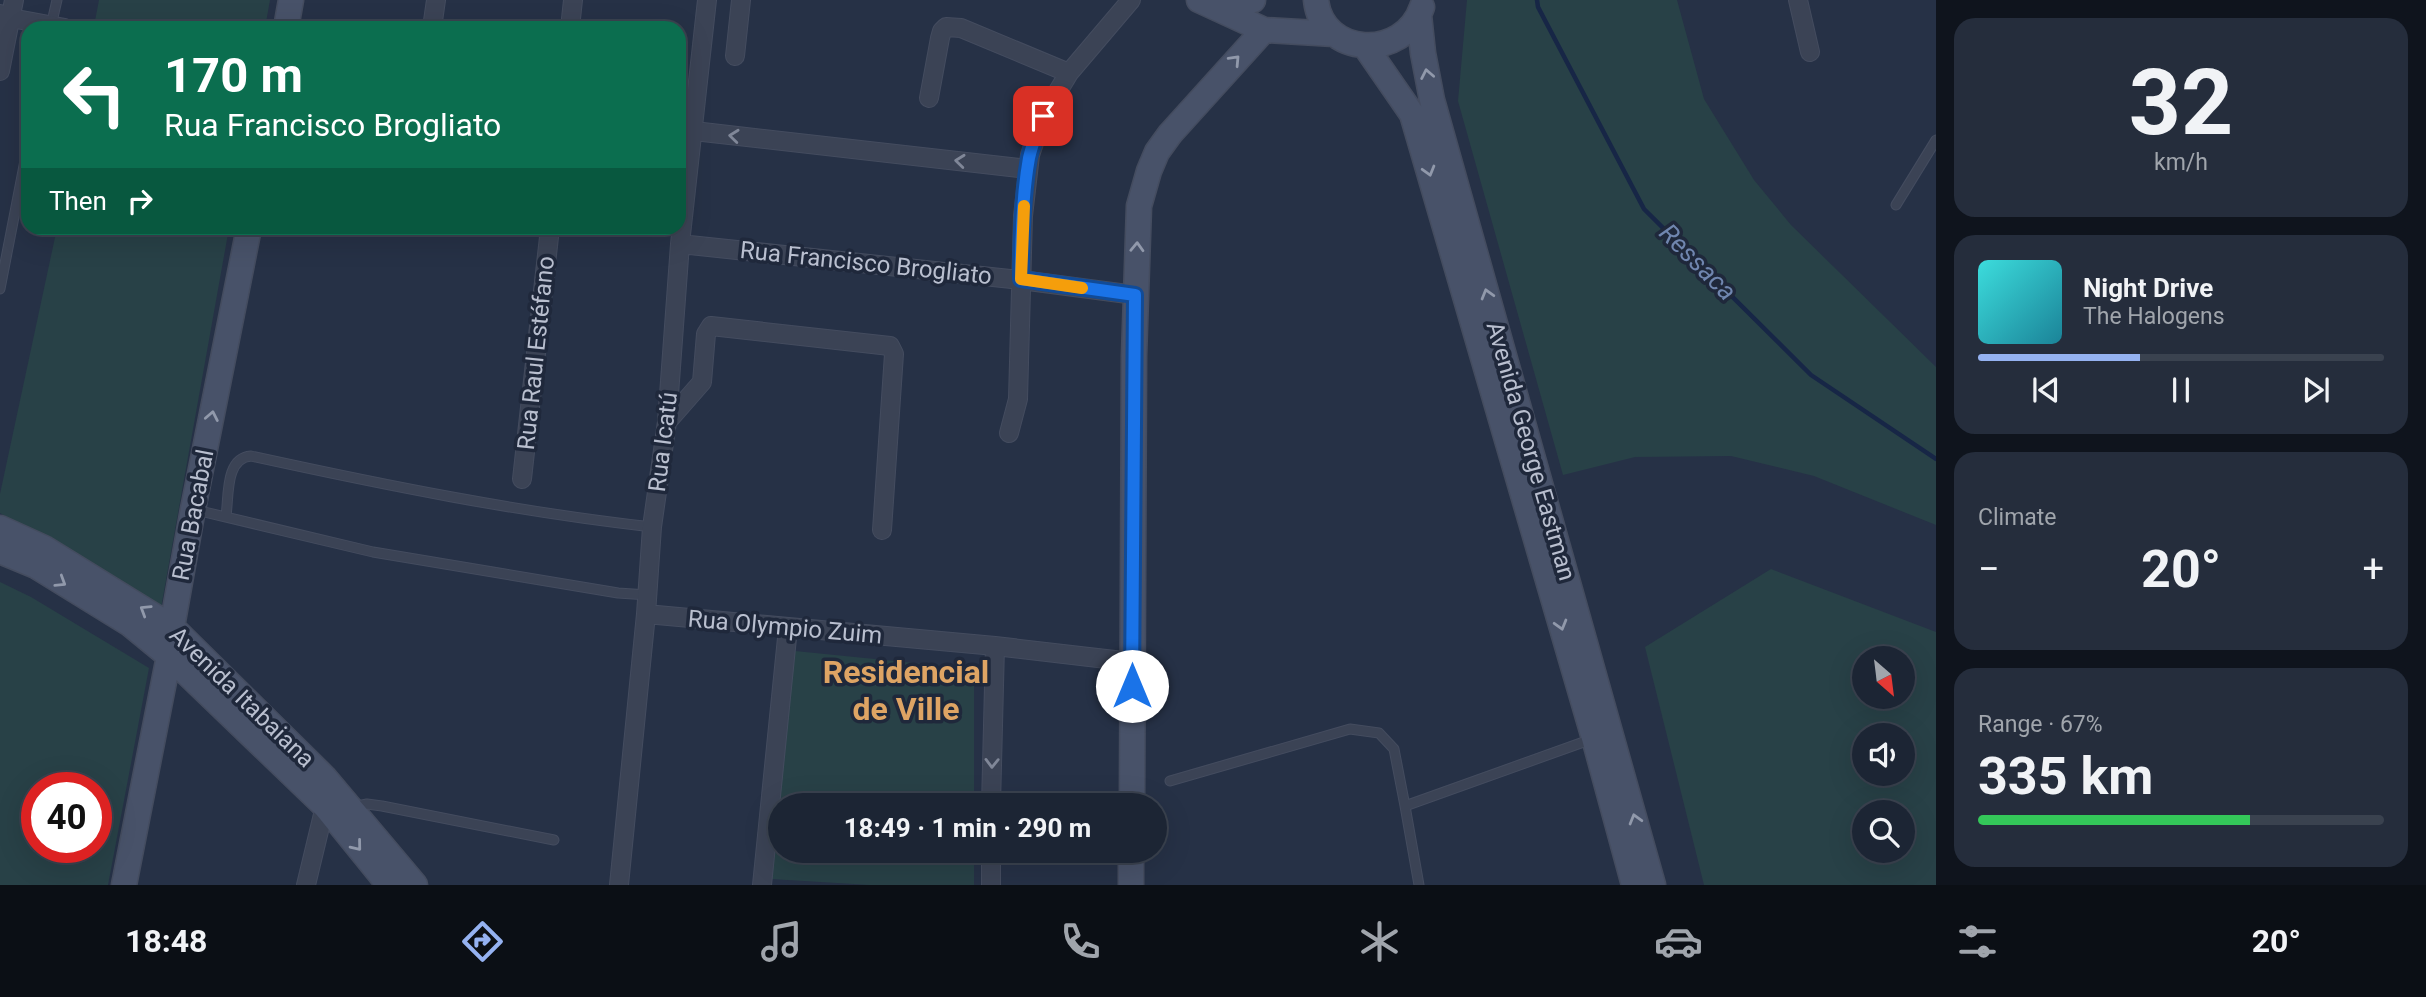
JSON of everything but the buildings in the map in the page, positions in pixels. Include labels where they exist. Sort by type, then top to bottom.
[{"type":"street","points":[[0,71],[5,16],[14,0]]},
{"type":"street","points":[[287,21],[291,0]]},
{"type":"street","points":[[433,21],[436,0]]},
{"type":"street","points":[[571,21],[573,0]]},
{"type":"street","name":"Rua Icatú","points":[[686,187],[707,0]]},
{"type":"street","points":[[735,56],[741,0]]},
{"type":"street","points":[[1009,433],[1018,399],[1023,216],[1030,155],[1043,116],[1069,73],[1131,0]]},
{"type":"street","points":[[1199,0],[1237,4],[1253,0]]},
{"type":"street","points":[[1199,0],[1264,30],[1334,34]]},
{"type":"street","points":[[1316,0],[1323,21],[1334,34],[1365,46],[1382,45],[1397,39],[1410,28],[1422,7]]},
{"type":"street","points":[[1798,0],[1810,52]]},
{"type":"street","name":"Avenida George Eastman","points":[[1422,7],[1423,53],[1432,100],[1653,885]]},
{"type":"street","points":[[5,16],[28,21]]},
{"type":"street","points":[[929,98],[940,37],[946,27],[961,28],[1069,73]]},
{"type":"street","points":[[1132,793],[1135,295],[1139,206],[1157,152],[1199,100],[1264,30]]},
{"type":"street","name":"Avenida George Eastman","points":[[1365,46],[1412,114],[1594,738],[1634,885]]},
{"type":"street","points":[[694,131],[1028,169]]},
{"type":"street","name":"Rua Bacabal","points":[[124,885],[169,656],[193,509],[248,235]]},
{"type":"street","name":"Rua Raul Estéfano","points":[[522,479],[549,235]]},
{"type":"street","name":"Rua Icatú","points":[[619,885],[648,595],[652,527],[667,422],[680,235]]},
{"type":"street","name":"Rua Francisco Brogliato","points":[[680,244],[1021,279],[1135,295]]},
{"type":"street","points":[[667,422],[702,382],[706,334],[711,326],[890,346],[894,354],[882,530]]},
{"type":"street","name":"Avenida Itabaiana","points":[[0,528],[44,548],[172,627],[415,885]]},
{"type":"street","name":"Avenida Itabaiana","points":[[0,551],[36,566],[130,624],[338,801],[389,885]]},
{"type":"street","name":"Rua Olympio Zuim","points":[[646,614],[995,646],[1132,662]]},
{"type":"street","points":[[762,885],[788,628]]},
{"type":"street","points":[[991,793],[995,646]]},
{"type":"street","points":[[306,885],[338,801]]},
{"type":"street","points":[[991,863],[991,885]]},
{"type":"street","points":[[1131,863],[1131,885]]},
{"type":"lane","points":[[56,21],[57,0]]},
{"type":"lane","points":[[1896,205],[1936,140]]},
{"type":"lane","points":[[0,289],[21,181]]},
{"type":"lane","points":[[226,516],[233,467],[239,459],[251,456],[379,484],[492,504],[652,527]]},
{"type":"lane","points":[[193,509],[373,552],[618,593],[648,595]]},
{"type":"lane","points":[[1170,781],[1350,729],[1379,733],[1394,749],[1419,885]]},
{"type":"lane","points":[[1405,806],[1594,738]]},
{"type":"lane","points":[[338,801],[382,806],[554,840]]},
{"type":"green space","points":[[99,0],[270,0],[266,21],[95,21]]},
{"type":"green space","points":[[1467,0],[1677,0],[1704,99],[1754,180],[1791,225],[1936,367],[1936,525],[1814,476],[1731,456],[1635,457],[1563,475],[1458,101]]},
{"type":"green space","points":[[56,235],[228,235],[161,608],[0,513],[0,494]]},
{"type":"green space","points":[[1771,569],[1936,632],[1936,885],[1704,885],[1645,647]]},
{"type":"green space","points":[[0,582],[31,597],[149,668],[108,885],[0,885]]},
{"type":"green space","points":[[795,651],[974,669],[974,793],[780,793]]},
{"type":"green space","points":[[773,863],[974,863],[974,885],[870,885],[771,879]]},
{"type":"waterway","name":"Ressaca","points":[[1537,0],[1538,7],[1644,209],[1811,375],[1936,459]]},
{"type":"slow traffic","points":[[1024,206],[1021,279],[1082,288]]},
{"type":"district","name":"Residencial de Ville","points":[[906,690]]},
{"type":"route","points":[[1043,116],[1028,169],[1021,279],[1135,295],[1132,686]]}]
